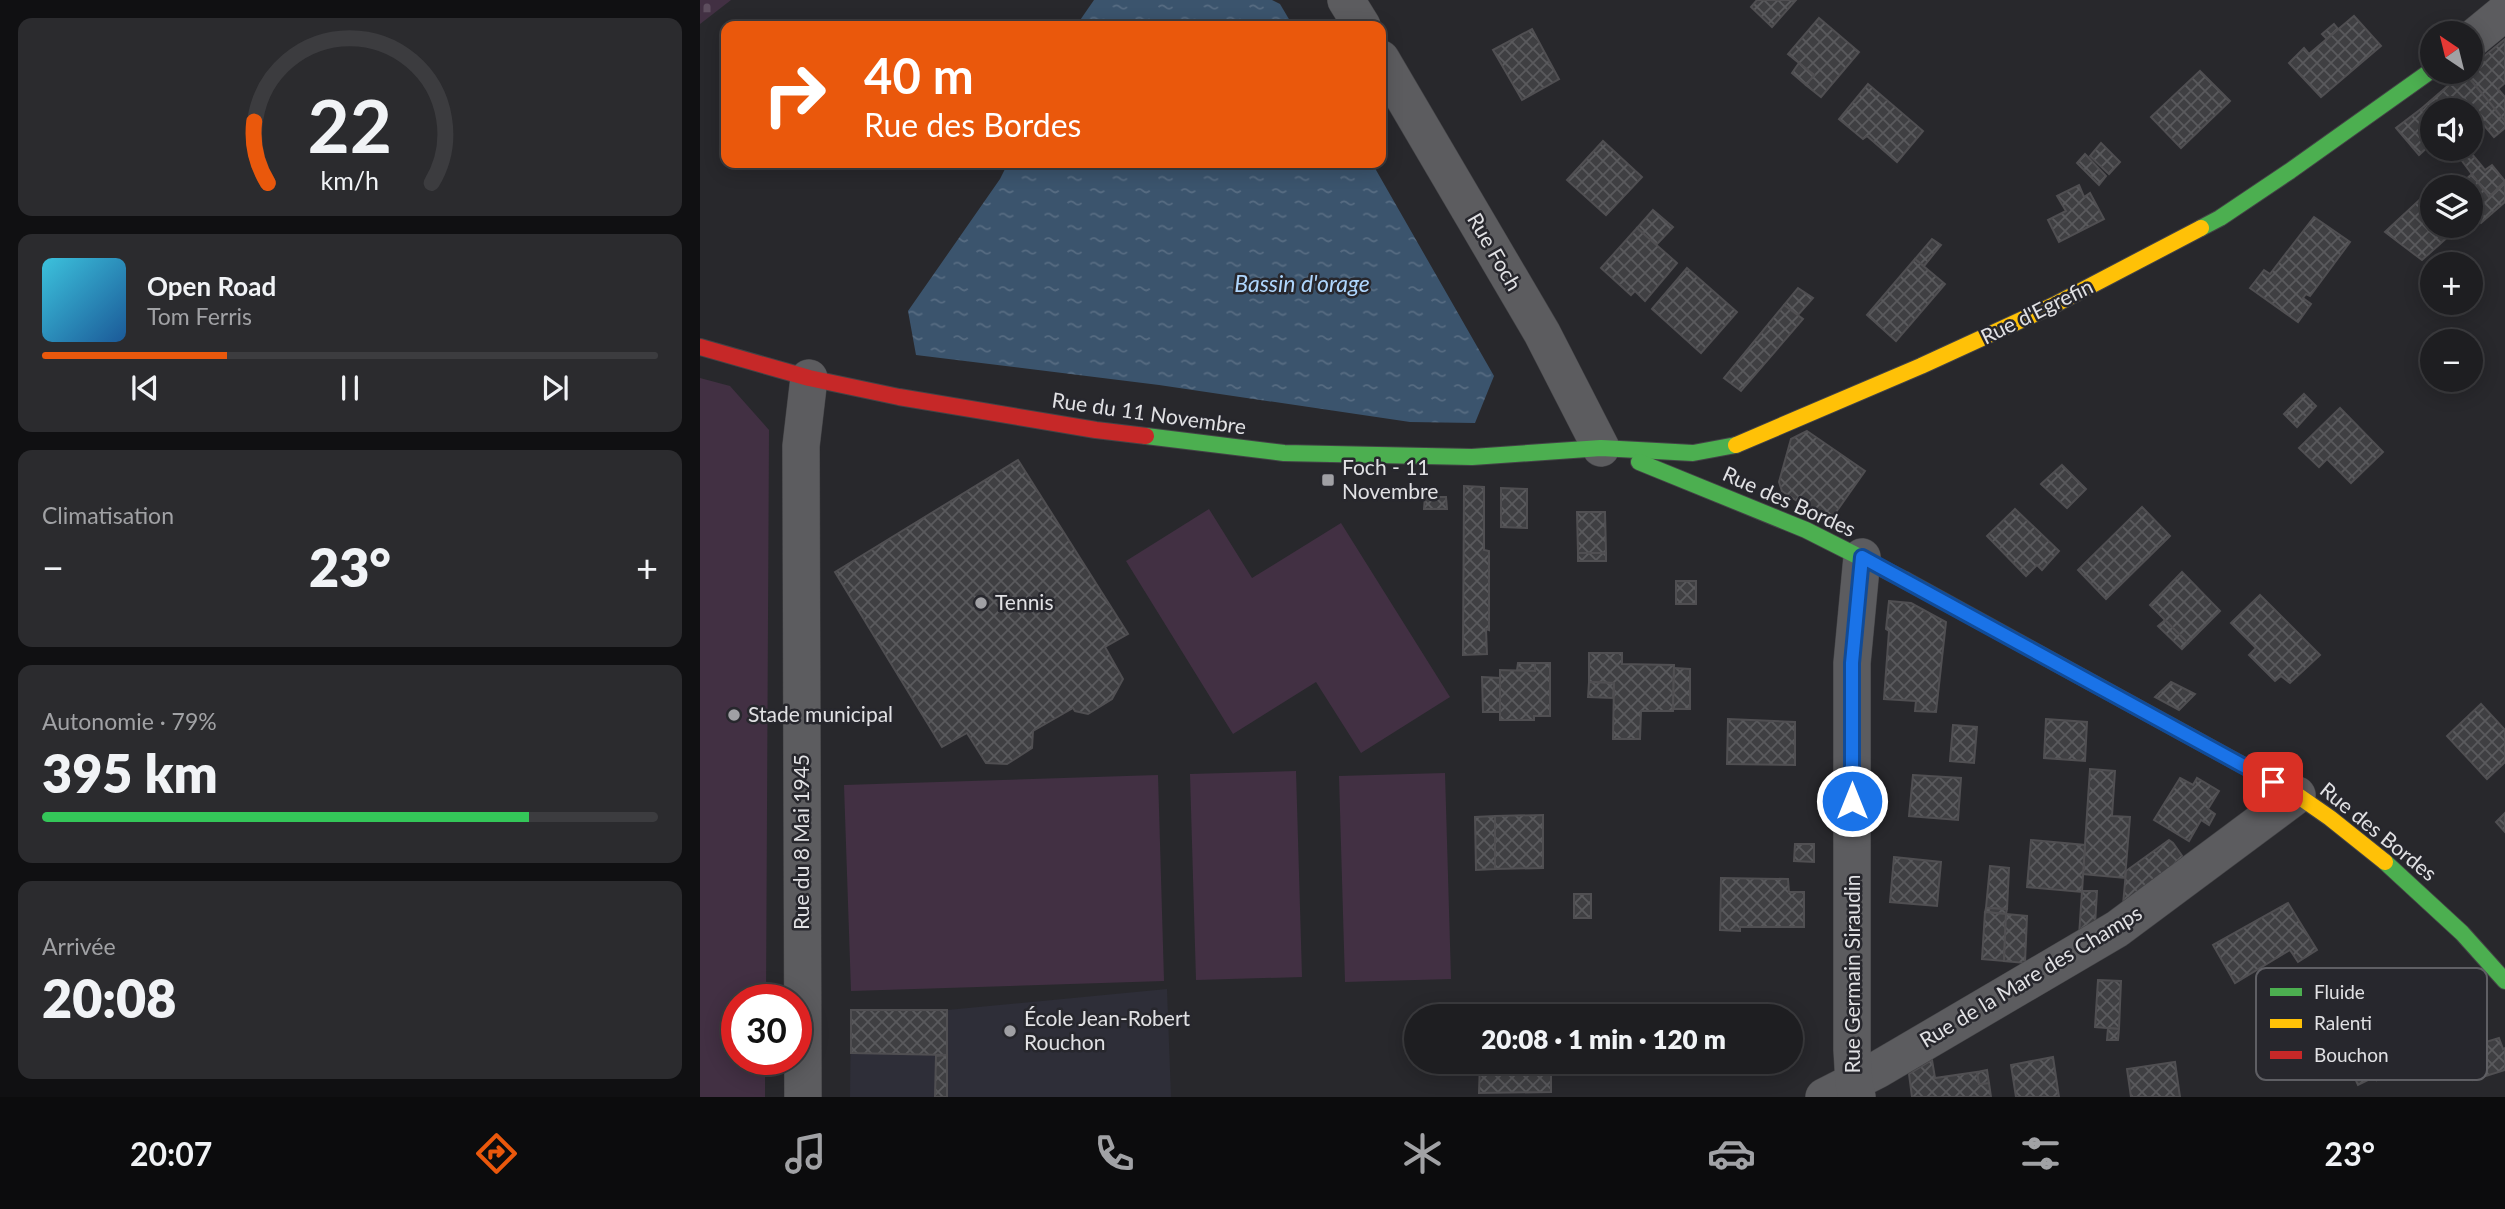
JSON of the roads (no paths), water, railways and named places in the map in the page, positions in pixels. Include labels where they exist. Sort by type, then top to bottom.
[{"type":"street","points":[[1346,0],[1359,21]]},
{"type":"street","points":[[2483,30],[2505,12]]},
{"type":"street","name":"Rue Foch","points":[[1386,67],[1542,333],[1601,448]]},
{"type":"street","name":"Rue d'Egrefin","points":[[1601,448],[1693,453],[1740,444],[1793,418],[1921,366],[2054,305],[2220,218],[2290,172],[2420,79]]},
{"type":"street","name":"Rue du 11 Novembre","points":[[700,347],[809,378],[899,397],[1096,430],[1284,453],[1472,457],[1601,448]]},
{"type":"street","name":"Rue du 8 Mai 1945","points":[[803,1097],[802,446],[809,378]]},
{"type":"street","name":"Rue des Bordes","points":[[1601,448],[1689,481],[1806,530],[1862,557],[2297,795],[2327,813],[2416,888],[2467,937],[2505,981]]},
{"type":"street","name":"Rue Germain Siraudin","points":[[1845,1092],[1852,663],[1862,557]]},
{"type":"street","name":"Rue de la Mare des Champs","points":[[1845,1092],[2117,929],[2297,795]]},
{"type":"water","points":[[1094,0],[1272,0],[1280,4],[1290,21],[1079,21]]},
{"type":"water","name":"Bassin d'orage","points":[[1006,168],[1375,168],[1494,376],[1475,423],[1410,422],[1159,385],[916,355],[908,311]]},
{"type":"place","name":"Foch - 11 Novembre","points":[[1328,480]]},
{"type":"place","name":"Tennis","points":[[981,603]]},
{"type":"place","name":"Stade municipal","points":[[734,715]]},
{"type":"place","name":"École Jean-Robert Rouchon","points":[[1010,1031]]}]
